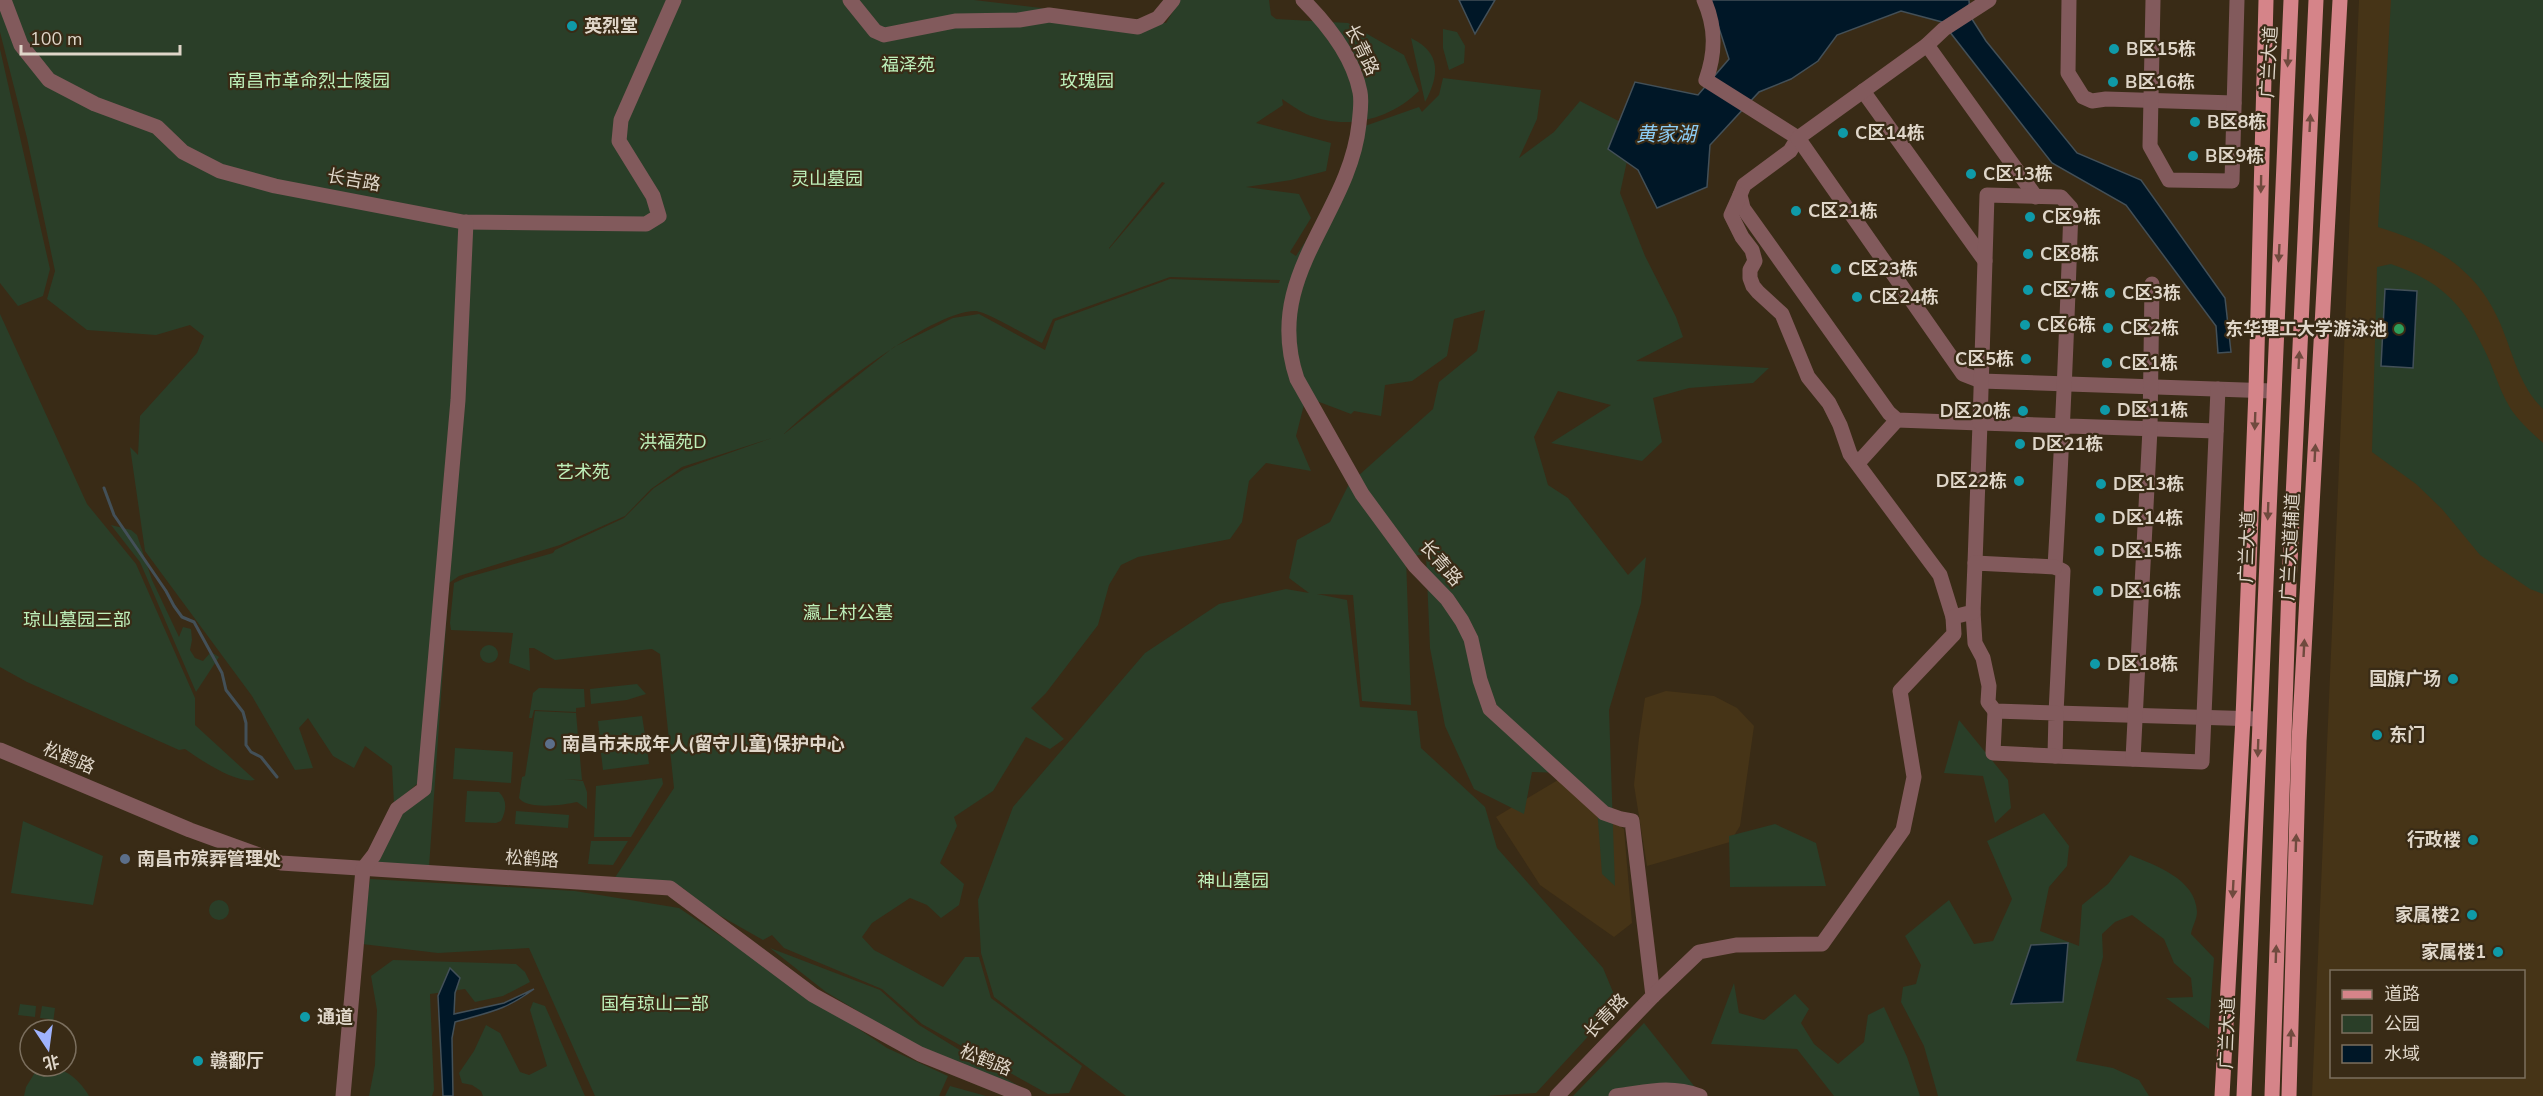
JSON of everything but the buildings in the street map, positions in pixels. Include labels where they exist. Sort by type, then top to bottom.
[{"type":"main road","points":[[2222,1096],[2243,718],[2256,390],[2266,0]]},
{"type":"main road","name":"广兰大道","points":[[2244,1096],[2291,0]]},
{"type":"main road","points":[[2272,1096],[2289,585],[2316,0]]},
{"type":"main road","name":"广兰大道辅道","points":[[2289,1096],[2299,741],[2340,0]]},
{"type":"street","name":"长吉路","points":[[3,2],[21,45],[50,80],[95,104],[157,127],[183,152],[220,171],[275,186],[466,222],[646,224],[659,216],[652,196],[620,141],[621,120],[674,0]]},
{"type":"street","points":[[850,0],[875,31],[884,35],[955,21],[1019,20],[1049,15],[1138,27],[1158,18],[1173,0]]},
{"type":"street","name":"长青路","points":[[1303,0],[1329,28],[1343,49],[1361,93],[1357,145],[1352,162],[1307,252],[1290,304],[1290,359],[1297,379],[1362,494],[1415,566],[1447,599],[1462,621],[1471,639],[1480,680],[1490,709],[1604,813],[1632,821],[1653,996],[1557,1096]]},
{"type":"street","points":[[1704,0],[1712,21],[1714,39],[1712,62],[1706,80],[1798,138],[1963,374],[1981,381],[2066,386],[2273,391]]},
{"type":"street","points":[[2069,0],[2068,73],[2083,97],[2092,101],[2106,99],[2234,103]]},
{"type":"street","points":[[2153,0],[2150,146],[2169,180],[2232,181],[2237,0]]},
{"type":"street","points":[[1653,996],[1699,952],[1736,945],[1822,944],[1903,830],[1914,777],[1900,691],[1954,634],[1953,617],[1940,575],[1845,445],[1840,425],[1829,403],[1808,377],[1782,314],[1758,292],[1750,278],[1754,257],[1733,223],[1731,215],[1744,185],[1790,151],[1798,138],[1927,45],[1944,29],[1985,3]]},
{"type":"street","points":[[1927,45],[2036,196]]},
{"type":"street","points":[[1863,91],[1985,261]]},
{"type":"street","points":[[1740,195],[1743,208],[1888,413],[1897,420],[2216,431]]},
{"type":"street","points":[[2055,567],[2066,386],[2071,208],[2061,197],[1987,195],[1974,612],[1975,643],[1983,658],[1989,686],[1988,702],[1995,711],[1993,753],[2202,762],[2218,389]]},
{"type":"street","points":[[344,1096],[363,869],[374,855],[397,809],[424,789],[458,400],[466,222]]},
{"type":"street","points":[[2133,759],[2150,429],[2152,284]]},
{"type":"street","points":[[1858,463],[1897,420]]},
{"type":"street","points":[[1974,563],[2055,567],[2063,571],[2055,756]]},
{"type":"street","points":[[1953,617],[1974,612]]},
{"type":"street","points":[[1995,711],[2259,719]]},
{"type":"street","name":"松鹤路","points":[[0,750],[190,830],[281,862],[670,888],[813,995],[920,1054],[1024,1096]]},
{"type":"street","points":[[1616,1096],[1667,1089],[1679,1089],[1700,1096]]},
{"type":"shaded area","points":[[2359,0],[2543,0],[2543,1096],[2312,1096]]},
{"type":"shaded area","points":[[1666,691],[1714,696],[1737,708],[1754,726],[1740,826],[1730,842],[1647,866],[1634,785],[1639,738],[1645,698]]},
{"type":"shaded area","points":[[1558,780],[1624,829],[1632,923],[1614,937],[1540,885],[1496,817]]},
{"type":"green space","points":[[0,0],[974,0],[1166,23],[1175,8],[1166,0],[1269,0],[1271,15],[1276,19],[1348,23],[1404,55],[1419,91],[1381,116],[1351,122],[1336,122],[1306,114],[1282,99],[1283,105],[1256,123],[1331,143],[1326,171],[1291,180],[1246,187],[1299,194],[1311,218],[1290,252],[1296,256],[1309,236],[1362,127],[1419,107],[1422,112],[1439,95],[1443,78],[1541,90],[1537,119],[1519,158],[1554,132],[1580,101],[1634,129],[1620,193],[1645,256],[1676,317],[1683,337],[1636,361],[1769,368],[1753,383],[1689,388],[1653,398],[1662,442],[1642,461],[1551,443],[1611,405],[1558,391],[1534,437],[1548,485],[1568,498],[1628,575],[1646,557],[1641,603],[1609,710],[1615,886],[1602,874],[1597,807],[1565,773],[1532,772],[1524,814],[1474,789],[1445,726],[1430,648],[1426,554],[1406,557],[1411,705],[1362,701],[1353,595],[1317,594],[1347,600],[1360,707],[1417,711],[1421,748],[1485,807],[1497,848],[1603,968],[1618,1004],[1536,1093],[1486,1096],[1126,1096],[994,997],[981,953],[978,900],[1013,807],[1145,653],[1219,604],[1286,589],[1309,593],[1289,578],[1297,540],[1330,522],[1349,484],[1433,409],[1439,382],[1477,351],[1485,310],[1454,319],[1447,356],[1412,381],[1385,385],[1381,416],[1354,411],[1351,414],[1306,397],[1296,436],[1311,471],[1266,463],[1249,481],[1242,522],[1230,539],[1138,557],[1121,565],[1109,585],[1098,625],[1046,693],[1031,708],[1064,739],[1050,749],[1026,737],[993,791],[954,817],[957,826],[940,863],[964,884],[959,905],[941,918],[927,905],[910,898],[872,923],[862,937],[874,950],[943,987],[965,957],[979,957],[991,998],[1082,1066],[1069,1093],[1048,1094],[922,1024],[882,989],[784,948],[772,935],[763,940],[703,906],[683,888],[614,879],[674,788],[660,654],[652,649],[555,660],[534,648],[529,648],[530,671],[509,663],[513,633],[451,630],[454,583],[553,553],[555,550],[624,518],[654,488],[684,469],[772,438],[682,467],[651,489],[625,516],[560,545],[459,576],[449,583],[429,867],[363,864],[420,788],[418,783],[394,804],[392,766],[365,746],[354,768],[333,756],[308,718],[299,728],[313,768],[295,770],[252,696],[145,551],[130,447],[138,455],[140,416],[197,353],[204,336],[190,325],[156,335],[87,330],[47,299],[55,271],[27,138],[0,32]],"holes":[[[1162,182],[1165,183],[1109,249]],[[1170,277],[1280,280],[1279,283],[1170,279],[1055,321],[1045,350],[979,314],[953,318],[898,345],[932,325],[956,315],[976,311],[1042,343],[1053,319]],[[888,351],[784,434],[848,380]]]},
{"type":"green space","points":[[2391,0],[2543,0],[2543,409],[2522,380],[2500,323],[2479,287],[2451,260],[2417,241],[2378,227]]},
{"type":"green space","points":[[1443,29],[1457,32],[1465,46],[1464,63],[1449,70],[1443,48]]},
{"type":"green space","points":[[1411,38],[1428,51],[1435,66],[1433,83],[1425,102]]},
{"type":"green space","points":[[0,49],[50,269],[43,296],[18,306],[0,283]]},
{"type":"green space","points":[[2391,264],[2423,278],[2457,305],[2475,331],[2512,411],[2543,443],[2543,594],[2530,589],[2480,555],[2442,509],[2416,484],[2372,452],[2377,267]]},
{"type":"green space","name":"琼山墓园三部","points":[[0,314],[87,504],[136,564],[195,698],[195,725],[255,780],[229,775],[185,749],[179,750],[27,682],[0,667]]},
{"type":"green space","points":[[111,525],[131,530],[137,535],[152,580],[179,637],[183,627],[191,629],[190,650],[195,658],[203,661],[211,652],[219,657],[196,692],[140,562]]},
{"type":"green space","points":[[489,645],[495,648],[498,654],[495,660],[489,663],[483,660],[480,654],[483,648]]},
{"type":"green space","points":[[637,684],[646,694],[627,700],[591,704],[590,689]]},
{"type":"green space","points":[[539,688],[584,689],[585,707],[576,708],[576,712],[534,710],[532,718],[529,718],[533,693]]},
{"type":"green space","points":[[535,711],[576,713],[582,780],[565,779],[583,781],[587,792],[587,809],[577,802],[537,805],[523,802],[519,798],[522,777],[525,776]]},
{"type":"green space","points":[[642,716],[645,735],[600,740],[598,721]]},
{"type":"green space","points":[[1959,720],[2008,780],[2011,808],[1995,823],[1983,776],[1944,773]]},
{"type":"green space","points":[[647,747],[649,764],[603,770],[601,753]]},
{"type":"green space","points":[[455,748],[513,752],[511,783],[453,779]]},
{"type":"green space","points":[[662,778],[663,784],[631,837],[594,837],[596,786]]},
{"type":"green space","points":[[467,791],[499,792],[504,799],[505,806],[501,821],[496,823],[465,822]]},
{"type":"green space","points":[[516,811],[569,815],[568,828],[515,824]]},
{"type":"green space","points":[[2044,813],[2069,846],[2067,866],[2049,887],[2040,931],[2079,946],[2082,905],[2108,884],[2130,855],[2162,869],[2182,882],[2190,891],[2195,900],[2197,912],[2191,934],[2214,958],[2209,1029],[2166,998],[2193,997],[2191,978],[2174,963],[2164,939],[2132,915],[2115,922],[2102,934],[2103,957],[2076,1061],[2113,1068],[2139,1080],[2149,1096],[1938,1096],[1924,1046],[1901,1002],[1903,987],[1916,984],[1921,965],[1905,936],[1949,900],[1974,944],[1993,941],[2012,899],[1987,841]]},
{"type":"green space","points":[[23,821],[103,856],[93,905],[11,893]]},
{"type":"green space","points":[[1775,824],[1816,843],[1826,886],[1730,887],[1729,836]]},
{"type":"green space","points":[[591,841],[628,841],[613,865],[588,864]]},
{"type":"green space","name":"国有琼山二部","points":[[370,879],[575,891],[679,908],[887,1048],[948,1076],[939,1096],[595,1096],[529,948],[438,953],[362,944]]},
{"type":"green space","points":[[219,900],[226,903],[229,910],[226,917],[219,920],[212,917],[209,910],[212,903]]},
{"type":"green space","points":[[770,948],[880,990],[919,1025],[1030,1093],[923,1050],[826,992]]},
{"type":"green space","points":[[393,960],[516,964],[525,972],[530,982],[503,996],[475,1002],[465,989],[430,994],[434,1090],[432,1096],[369,1096],[375,1065],[377,1010],[371,976]]},
{"type":"green space","points":[[1734,983],[1739,1013],[1764,1020],[1795,994],[1809,1009],[1801,1023],[1814,1044],[1838,1064],[1864,1042],[1868,1015],[1884,1007],[1907,1057],[1920,1096],[1834,1096],[1797,1049],[1711,1044]]},
{"type":"green space","points":[[533,1002],[545,1006],[585,1096],[483,1096],[481,1091],[472,1085],[462,1083],[459,1073],[474,1051],[486,1025],[500,1033],[520,1072],[529,1075],[547,1066],[530,1010]]},
{"type":"green space","points":[[20,1004],[36,1006],[35,1017],[18,1015]]},
{"type":"green space","points":[[42,1006],[55,1008],[54,1018],[40,1018]]},
{"type":"green space","points":[[1644,1023],[1702,1096],[1573,1096]]},
{"type":"green space","points":[[32,1078],[74,1078],[89,1096],[24,1096]]},
{"type":"green space","points":[[950,1086],[986,1096],[945,1096]]},
{"type":"water","points":[[1459,0],[1495,0],[1475,34]]},
{"type":"water","name":"黄家湖","points":[[1710,0],[1969,0],[1970,16],[1986,41],[2077,153],[2141,180],[2225,298],[2231,352],[2218,353],[2216,326],[2126,205],[2052,163],[1942,22],[1901,11],[1837,35],[1818,61],[1791,79],[1759,92],[1710,145],[1707,187],[1657,208],[1638,170],[1608,149],[1635,82],[1698,95],[1729,59]]},
{"type":"water","name":"东华理工大学游泳池","points":[[2385,289],[2417,291],[2413,368],[2381,366]]},
{"type":"water","points":[[2068,943],[2063,1002],[2011,1004],[2031,945]]},
{"type":"water","points":[[450,968],[460,978],[455,993],[454,1014],[504,1003],[534,989],[505,1006],[455,1022],[452,1038],[453,1096],[443,1096],[438,996]]},
{"type":"waterway","points":[[104,488],[114,515],[174,606],[182,617],[194,622],[222,673],[226,690],[243,712],[246,723],[246,745],[251,752],[261,757],[277,777]]},
{"type":"place","name":"英烈堂","points":[[572,26]]},
{"type":"place","name":"B区15栋","points":[[2114,49]]},
{"type":"place","name":"B区16栋","points":[[2113,82]]},
{"type":"place","name":"B区8栋","points":[[2195,122]]},
{"type":"place","name":"C区14栋","points":[[1843,133]]},
{"type":"place","name":"B区9栋","points":[[2193,156]]},
{"type":"place","name":"C区13栋","points":[[1971,174]]},
{"type":"place","name":"C区21栋","points":[[1796,211]]},
{"type":"place","name":"C区9栋","points":[[2030,217]]},
{"type":"place","name":"C区8栋","points":[[2028,254]]},
{"type":"place","name":"C区23栋","points":[[1836,269]]},
{"type":"place","name":"C区7栋","points":[[2028,290]]},
{"type":"place","name":"C区3栋","points":[[2110,293]]},
{"type":"place","name":"C区24栋","points":[[1857,297]]},
{"type":"place","name":"C区6栋","points":[[2025,325]]},
{"type":"place","name":"C区2栋","points":[[2108,328]]},
{"type":"place","name":"东华理工大学游泳池","points":[[2399,329]]},
{"type":"place","name":"C区5栋","points":[[2026,359]]},
{"type":"place","name":"C区1栋","points":[[2107,363]]},
{"type":"place","name":"D区11栋","points":[[2105,410]]},
{"type":"place","name":"D区20栋","points":[[2023,411]]},
{"type":"place","name":"D区21栋","points":[[2020,444]]},
{"type":"place","name":"D区22栋","points":[[2019,481]]},
{"type":"place","name":"D区13栋","points":[[2101,484]]},
{"type":"place","name":"D区14栋","points":[[2100,518]]},
{"type":"place","name":"D区15栋","points":[[2099,551]]},
{"type":"place","name":"D区16栋","points":[[2098,591]]},
{"type":"place","name":"D区18栋","points":[[2095,664]]},
{"type":"place","name":"国旗广场","points":[[2453,679]]},
{"type":"place","name":"东门","points":[[2377,735]]},
{"type":"place","name":"南昌市未成年人(留守儿童)保护中心","points":[[550,744]]},
{"type":"place","name":"行政楼","points":[[2473,840]]},
{"type":"place","name":"南昌市殡葬管理处","points":[[125,859]]},
{"type":"place","name":"家属楼2","points":[[2472,915]]},
{"type":"place","name":"家属楼1","points":[[2498,952]]},
{"type":"place","name":"通道","points":[[305,1017]]},
{"type":"place","name":"赣鄱厅","points":[[198,1061]]},
{"type":"park label","name":"福泽苑","points":[[908,65]]},
{"type":"park label","name":"南昌市革命烈士陵园","points":[[309,81]]},
{"type":"park label","name":"玫瑰园","points":[[1087,81]]},
{"type":"park label","name":"灵山墓园","points":[[827,179]]},
{"type":"park label","name":"洪福苑D","points":[[673,442]]},
{"type":"park label","name":"艺术苑","points":[[583,472]]},
{"type":"park label","name":"瀛上村公墓","points":[[848,613]]},
{"type":"park label","name":"神山墓园","points":[[1233,881]]}]
